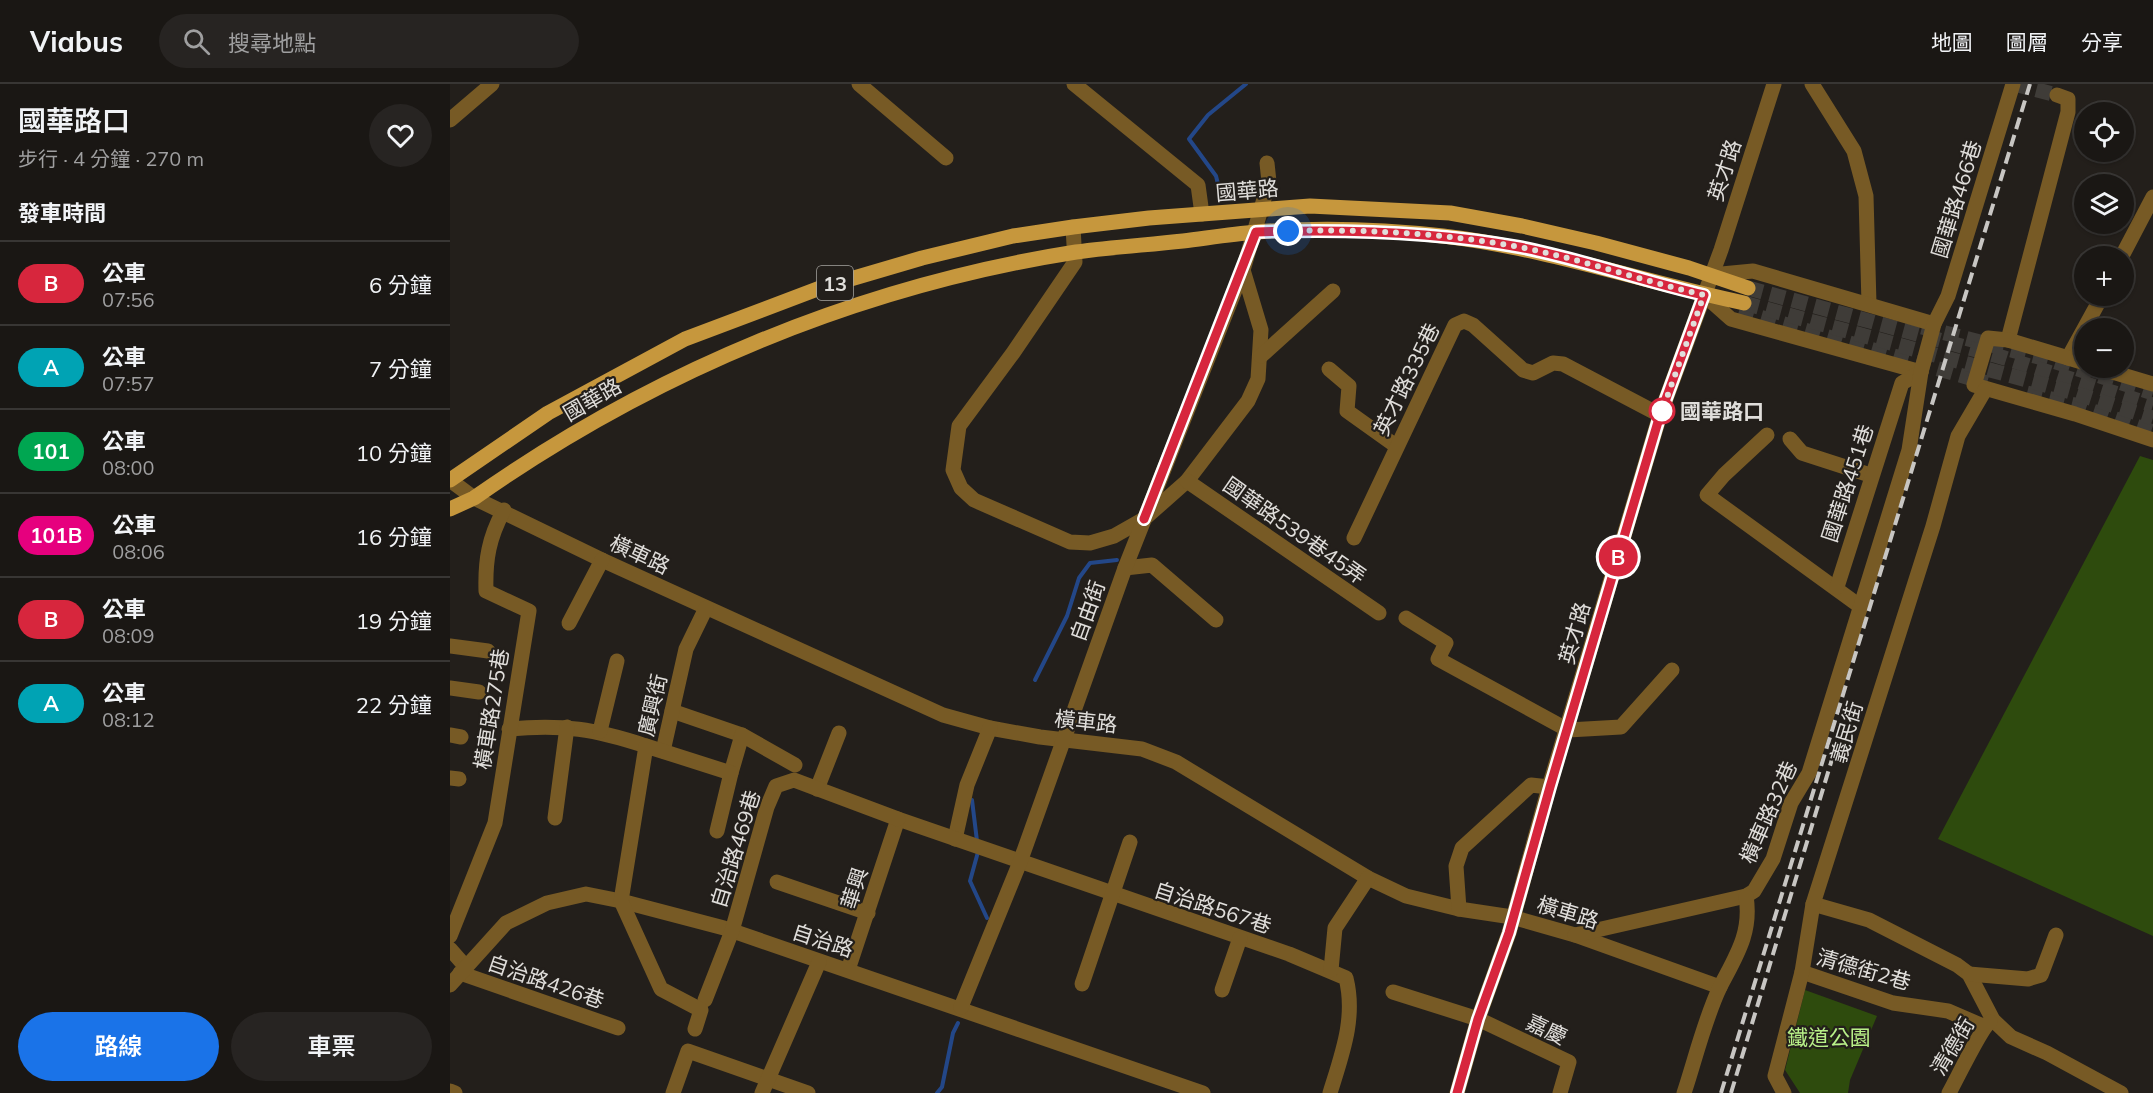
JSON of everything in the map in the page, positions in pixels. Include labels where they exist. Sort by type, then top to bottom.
[{"type":"main road","name":"國華路","points":[[450,480],[548,412],[685,339],[820,288],[922,258],[1013,236],[1073,227],[1310,206],[1450,213],[1596,243],[1712,275],[1745,295],[1704,295],[1583,262],[1520,248],[1444,236],[1387,231],[1256,232],[1075,252],[927,284],[873,299],[763,339],[703,364],[612,410],[474,498],[450,509]]},
{"type":"main road","points":[[752,314],[763,339]]},
{"type":"street","points":[[450,120],[492,84]]},
{"type":"street","points":[[859,84],[946,158]]},
{"type":"street","points":[[1074,84],[1198,185],[1202,214]]},
{"type":"street","name":"英才路","points":[[1457,1093],[1478,1019],[1509,933],[1660,415],[1712,275],[1774,84]]},
{"type":"street","points":[[1812,84],[1854,151],[1866,196],[1869,304]]},
{"type":"street","name":"國華路466巷","points":[[1922,372],[1934,324],[1948,296],[2013,84]]},
{"type":"street","points":[[2008,340],[2068,112],[2068,99],[2056,95]]},
{"type":"street","name":"自由街","points":[[962,1007],[1020,862],[1125,568],[1243,270],[1269,182],[1267,163]]},
{"type":"street","points":[[2127,246],[2153,197]]},
{"type":"street","points":[[1073,227],[1076,262],[959,426],[953,470],[961,488],[974,500],[1070,542],[1090,543],[1114,536],[1144,519],[1187,481],[1248,401],[1258,379],[1261,330],[1243,270]]},
{"type":"street","points":[[1712,275],[1753,271],[1934,324]]},
{"type":"street","points":[[1261,356],[1333,291]]},
{"type":"street","points":[[1704,295],[1731,319],[1922,372]]},
{"type":"street","points":[[2068,358],[2097,306]]},
{"type":"street","name":"英才路335巷","points":[[1354,538],[1455,325],[1464,321],[1473,325],[1523,370],[1533,374],[1553,363],[1563,364],[1660,415]]},
{"type":"street","points":[[2074,360],[2008,340],[1988,338],[1974,385],[2075,414],[2153,440]]},
{"type":"street","points":[[1329,369],[1349,386],[1347,411],[1396,446]]},
{"type":"street","name":"國華路451巷","points":[[1837,587],[1870,475],[1902,383],[1922,372]]},
{"type":"street","name":"橫車路32巷","points":[[1575,935],[1746,896],[1754,891],[1773,859],[1791,803],[1809,773],[1909,450],[1922,372]]},
{"type":"street","points":[[2133,378],[2153,384]]},
{"type":"street","name":"義民街","points":[[1784,1093],[1775,1076],[1802,972],[1813,904],[1933,526],[1958,436],[1985,390]]},
{"type":"street","points":[[1767,435],[1724,475],[1707,495],[1716,499],[1837,587],[1861,607]]},
{"type":"street","points":[[1790,439],[1802,453],[1870,475]]},
{"type":"street","name":"橫車路","points":[[450,480],[474,498],[504,510],[602,560],[943,715],[990,728],[1062,740],[1142,749],[1176,762],[1368,878],[1406,896],[1459,909],[1512,917],[1575,935],[1720,987]]},
{"type":"street","name":"國華路539巷45弄","points":[[1187,481],[1379,613]]},
{"type":"street","name":"橫車路275巷","points":[[450,936],[495,823],[508,729],[529,611],[486,591],[485,558],[493,528],[504,510]]},
{"type":"street","points":[[569,623],[602,560]]},
{"type":"street","points":[[1125,568],[1152,565],[1216,620]]},
{"type":"street","name":"廣興街","points":[[621,901],[646,746],[663,751],[686,649],[706,608]]},
{"type":"street","points":[[1406,618],[1446,643],[1438,659],[1568,730],[1620,727],[1672,670]]},
{"type":"street","points":[[450,646],[488,651]]},
{"type":"street","points":[[600,731],[617,661]]},
{"type":"street","points":[[450,688],[479,692]]},
{"type":"street","points":[[672,711],[742,735],[795,765]]},
{"type":"street","points":[[555,818],[567,727]]},
{"type":"street","points":[[508,729],[567,727],[600,731],[646,746]]},
{"type":"street","points":[[839,733],[818,789],[961,842],[967,785],[990,728]]},
{"type":"street","points":[[717,831],[742,735]]},
{"type":"street","points":[[663,751],[731,773]]},
{"type":"street","name":"自治路469巷","points":[[732,931],[767,807],[776,786],[794,780],[818,789]]},
{"type":"street","points":[[1459,909],[1456,866],[1462,848],[1532,785],[1550,787]]},
{"type":"street","name":"華興","points":[[848,970],[898,819]]},
{"type":"street","name":"自治路567巷","points":[[961,842],[1331,970],[1346,978],[1352,1000],[1350,1027],[1330,1093]]},
{"type":"street","points":[[1083,984],[1130,842]]},
{"type":"street","points":[[1331,970],[1335,928],[1368,878]]},
{"type":"street","points":[[777,882],[868,913]]},
{"type":"street","name":"自治路","points":[[458,975],[506,923],[547,903],[586,894],[621,901],[732,931],[819,962],[962,1007],[1186,1090],[1203,1093]]},
{"type":"street","points":[[1684,1093],[1720,987],[1732,970],[1750,917],[1746,896]]},
{"type":"street","points":[[621,901],[661,989],[703,1005]]},
{"type":"street","points":[[1813,904],[1869,920],[1969,974],[2028,979],[2041,975],[2056,935]]},
{"type":"street","points":[[695,1029],[732,931]]},
{"type":"street","points":[[1222,990],[1240,938]]},
{"type":"street","points":[[450,949],[458,975]]},
{"type":"street","points":[[762,1093],[819,962]]},
{"type":"street","name":"清德街2巷","points":[[1802,972],[1893,1003],[1948,1011],[1988,1023]]},
{"type":"street","points":[[1969,974],[1988,1023],[2121,1093]]},
{"type":"street","name":"自治路426巷","points":[[458,975],[618,1028]]},
{"type":"street","name":"嘉慶","points":[[1393,992],[1478,1019],[1569,1062],[1560,1093]]},
{"type":"street","name":"清德街","points":[[1949,1093],[1988,1023]]},
{"type":"street","points":[[673,1093],[688,1051],[808,1093]]},
{"type":"street","points":[[450,1091],[455,1093]]},
{"type":"green space","points":[[2140,456],[2153,460],[2153,936],[1938,839]]},
{"type":"green space","name":"鐵道公園","points":[[1805,990],[1877,1016],[1850,1080],[1848,1093],[1800,1093],[1785,1070]]},
{"type":"waterway","points":[[1218,184],[1216,176],[1189,139],[1208,115],[1246,84]]},
{"type":"waterway","points":[[1035,680],[1067,616],[1079,578],[1090,563],[1117,560]]},
{"type":"waterway","points":[[972,800],[977,841]]},
{"type":"waterway","points":[[978,852],[970,881],[987,918]]},
{"type":"waterway","points":[[937,1093],[942,1087],[953,1033],[958,1023]]},
{"type":"tunnel","points":[[2014,84],[2057,95]]},
{"type":"tunnel","points":[[1748,288],[1998,356],[2153,405]]},
{"type":"tunnel","points":[[1744,303],[2071,392],[2153,418]]},
{"type":"tunnel","points":[[1739,311],[1987,383]]},
{"type":"tunnel","points":[[1922,327],[2050,360],[2153,393]]},
{"type":"tunnel","points":[[2027,393],[2075,405],[2153,432]]},
{"type":"railway","points":[[1721,1093],[2030,84]]},
{"type":"railway","points":[[1731,1093],[1836,746]]},
{"type":"bus line","name":"B","points":[[1144,519],[1256,232],[1387,231],[1444,236],[1520,248],[1594,264],[1704,295],[1660,415],[1509,933],[1478,1019],[1457,1093]]},
{"type":"place","name":"國華路口","points":[[1662,411]]},
{"type":"route","points":[[1288,231],[1387,231],[1444,236],[1520,248],[1594,264],[1704,295],[1693,320],[1662,411]]}]
